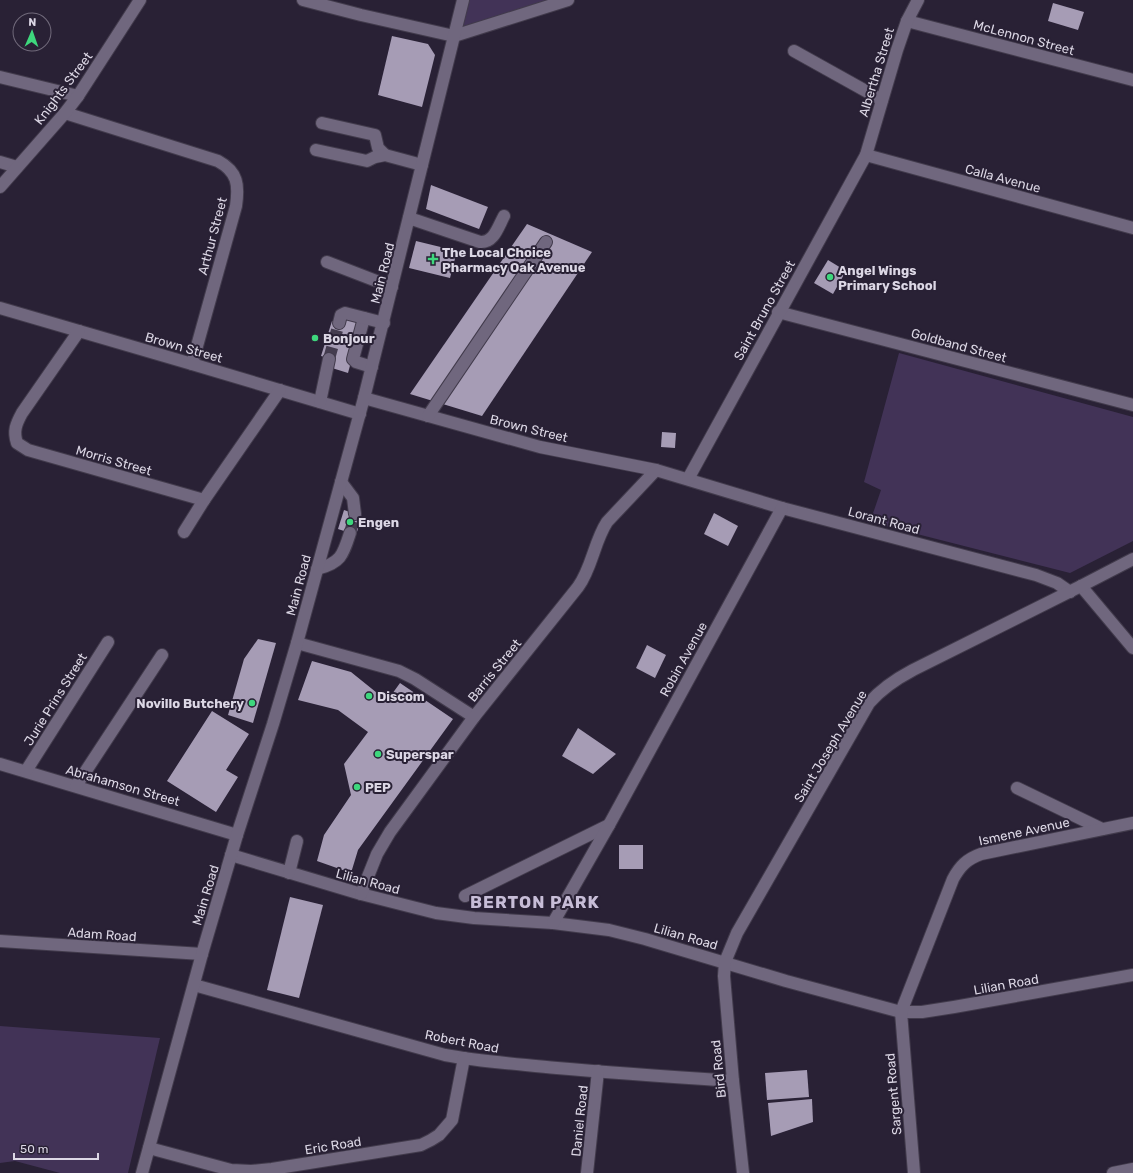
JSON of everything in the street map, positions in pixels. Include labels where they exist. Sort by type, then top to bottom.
[{"type":"street","name":"Knights Street","points":[[0,186],[65,113],[78,96],[140,0]]},
{"type":"street","points":[[303,0],[454,36],[568,0]]},
{"type":"street","name":"Main Road","points":[[142,1173],[202,954],[237,834],[273,724],[297,643],[360,414],[384,323],[463,0]]},
{"type":"street","name":"Albertha Street","points":[[866,155],[907,21],[918,0]]},
{"type":"street","name":"McLennon Street","points":[[907,21],[1133,80]]},
{"type":"street","points":[[794,51],[882,100]]},
{"type":"street","points":[[0,77],[78,96]]},
{"type":"street","name":"Arthur Street","points":[[65,113],[218,161],[226,165],[237,180],[238,194],[236,206],[192,364]]},
{"type":"street","points":[[322,123],[375,135],[378,148],[385,154],[422,165]]},
{"type":"street","points":[[316,150],[366,161],[385,154]]},
{"type":"street","name":"Calla Avenue","points":[[866,155],[1133,228]]},
{"type":"street","name":"Saint Bruno Street","points":[[688,479],[778,312],[866,155]]},
{"type":"street","points":[[0,162],[17,167]]},
{"type":"street","points":[[410,218],[480,242],[484,242],[492,238],[504,216]]},
{"type":"street","points":[[428,416],[546,242]]},
{"type":"street","points":[[327,262],[392,288]]},
{"type":"street","name":"Brown Street","points":[[0,308],[360,414]]},
{"type":"street","name":"Goldband Street","points":[[778,312],[1133,405]]},
{"type":"street","points":[[339,323],[340,316],[344,314],[384,323]]},
{"type":"street","points":[[364,318],[353,359],[356,362],[372,367]]},
{"type":"street","name":"Morris Street","points":[[79,331],[22,413],[16,424],[15,437],[17,443],[34,452],[204,500]]},
{"type":"street","points":[[320,402],[329,359]]},
{"type":"street","points":[[184,532],[204,500],[280,390]]},
{"type":"street","name":"Brown Street","points":[[364,398],[540,447],[656,470],[688,479]]},
{"type":"street","name":"Barris Street","points":[[361,894],[377,854],[390,832],[474,717],[583,580],[602,530],[607,522],[656,470]]},
{"type":"street","name":"Lorant Road","points":[[688,479],[782,508],[1036,575],[1057,583],[1070,592]]},
{"type":"street","points":[[341,482],[353,498],[355,514]]},
{"type":"street","name":"Robin Avenue","points":[[553,922],[609,825],[782,508]]},
{"type":"street","points":[[317,569],[333,564],[339,559],[350,533]]},
{"type":"street","name":"Saint Joseph Avenue","points":[[725,962],[737,933],[860,718],[878,692],[913,670],[1133,559]]},
{"type":"street","points":[[1081,586],[1133,648]]},
{"type":"street","name":"Jurie Prins Street","points":[[26,771],[108,642]]},
{"type":"street","points":[[297,643],[399,671],[415,679],[474,717]]},
{"type":"street","points":[[76,786],[162,655]]},
{"type":"street","name":"Abrahamson Street","points":[[0,764],[237,834]]},
{"type":"street","points":[[1017,788],[1102,829]]},
{"type":"street","name":"Ismene Avenue","points":[[901,1012],[953,879],[960,867],[970,858],[981,854],[1133,823]]},
{"type":"street","points":[[465,896],[609,825]]},
{"type":"street","points":[[290,873],[297,841]]},
{"type":"street","name":"Lilian Road","points":[[231,855],[361,894],[452,916],[553,922],[608,930],[901,1012],[922,1012],[954,1007],[1133,975]]},
{"type":"street","name":"Adam Road","points":[[0,941],[202,954]]},
{"type":"street","name":"Bird Road","points":[[725,962],[724,989],[743,1173]]},
{"type":"street","name":"Robert Road","points":[[194,985],[445,1055],[598,1071],[733,1081]]},
{"type":"street","name":"Sargent Road","points":[[901,1012],[914,1173]]},
{"type":"street","name":"Eric Road","points":[[149,1148],[230,1172],[272,1169],[421,1144],[439,1135],[452,1120],[464,1058]]},
{"type":"street","name":"Daniel Road","points":[[587,1173],[598,1071]]},
{"type":"street","points":[[1113,1173],[1133,1169]]},
{"type":"shaded area","points":[[469,0],[548,0],[461,27]]},
{"type":"shaded area","points":[[899,353],[1133,417],[1133,541],[1070,573],[870,522],[881,490],[864,482]]},
{"type":"shaded area","points":[[0,1026],[160,1038],[128,1173],[60,1173],[15,1161],[0,1163]]},
{"type":"building","points":[[1053,3],[1084,12],[1078,30],[1048,21]]},
{"type":"building","points":[[392,36],[428,44],[435,55],[422,107],[378,95]]},
{"type":"building","points":[[431,185],[488,207],[479,229],[426,209]]},
{"type":"building","points":[[527,224],[592,252],[482,416],[410,394]]},
{"type":"building","name":"The Local Choice Pharmacy Oak Avenue","points":[[416,241],[457,251],[450,278],[409,268]]},
{"type":"building","name":"Angel Wings Primary School","points":[[828,260],[846,271],[833,294],[814,283]]},
{"type":"building","points":[[346,317],[362,321],[348,373],[332,368],[334,360],[321,356],[332,321],[344,325]]},
{"type":"building","points":[[662,432],[676,433],[675,448],[661,447]]},
{"type":"building","points":[[344,510],[362,516],[356,535],[338,529]]},
{"type":"building","points":[[714,513],[738,526],[728,546],[704,534]]},
{"type":"building","points":[[258,639],[276,643],[253,723],[228,715],[244,659]]},
{"type":"building","points":[[647,645],[666,655],[655,678],[636,668]]},
{"type":"building","points":[[312,661],[351,672],[387,701],[400,683],[453,719],[358,850],[351,873],[317,861],[324,835],[351,795],[344,764],[368,732],[338,710],[298,700]]},
{"type":"building","points":[[212,711],[249,734],[226,770],[238,777],[216,812],[167,781]]},
{"type":"building","points":[[578,728],[616,754],[593,774],[562,756]]},
{"type":"building","points":[[619,845],[643,845],[643,869],[619,869]]},
{"type":"building","points":[[290,897],[323,905],[299,998],[267,990]]},
{"type":"building","points":[[807,1070],[809,1097],[767,1100],[765,1073]]},
{"type":"building","points":[[812,1099],[813,1122],[771,1136],[768,1103]]},
{"type":"tunnel","points":[[329,359],[339,323]]},
{"type":"tunnel","points":[[350,533],[355,514]]},
{"type":"place","name":"The Local Choice Pharmacy Oak Avenue","points":[[433,259]]},
{"type":"place","name":"Angel Wings Primary School","points":[[830,277]]},
{"type":"place","name":"Bonjour","points":[[315,338]]},
{"type":"place","name":"Engen","points":[[350,522]]},
{"type":"place","name":"Discom","points":[[369,696]]},
{"type":"place","name":"Novillo Butchery","points":[[252,703]]},
{"type":"place","name":"Superspar","points":[[378,754]]},
{"type":"place","name":"PEP","points":[[357,787]]},
{"type":"district","name":"BERTON PARK","points":[[535,902]]}]
